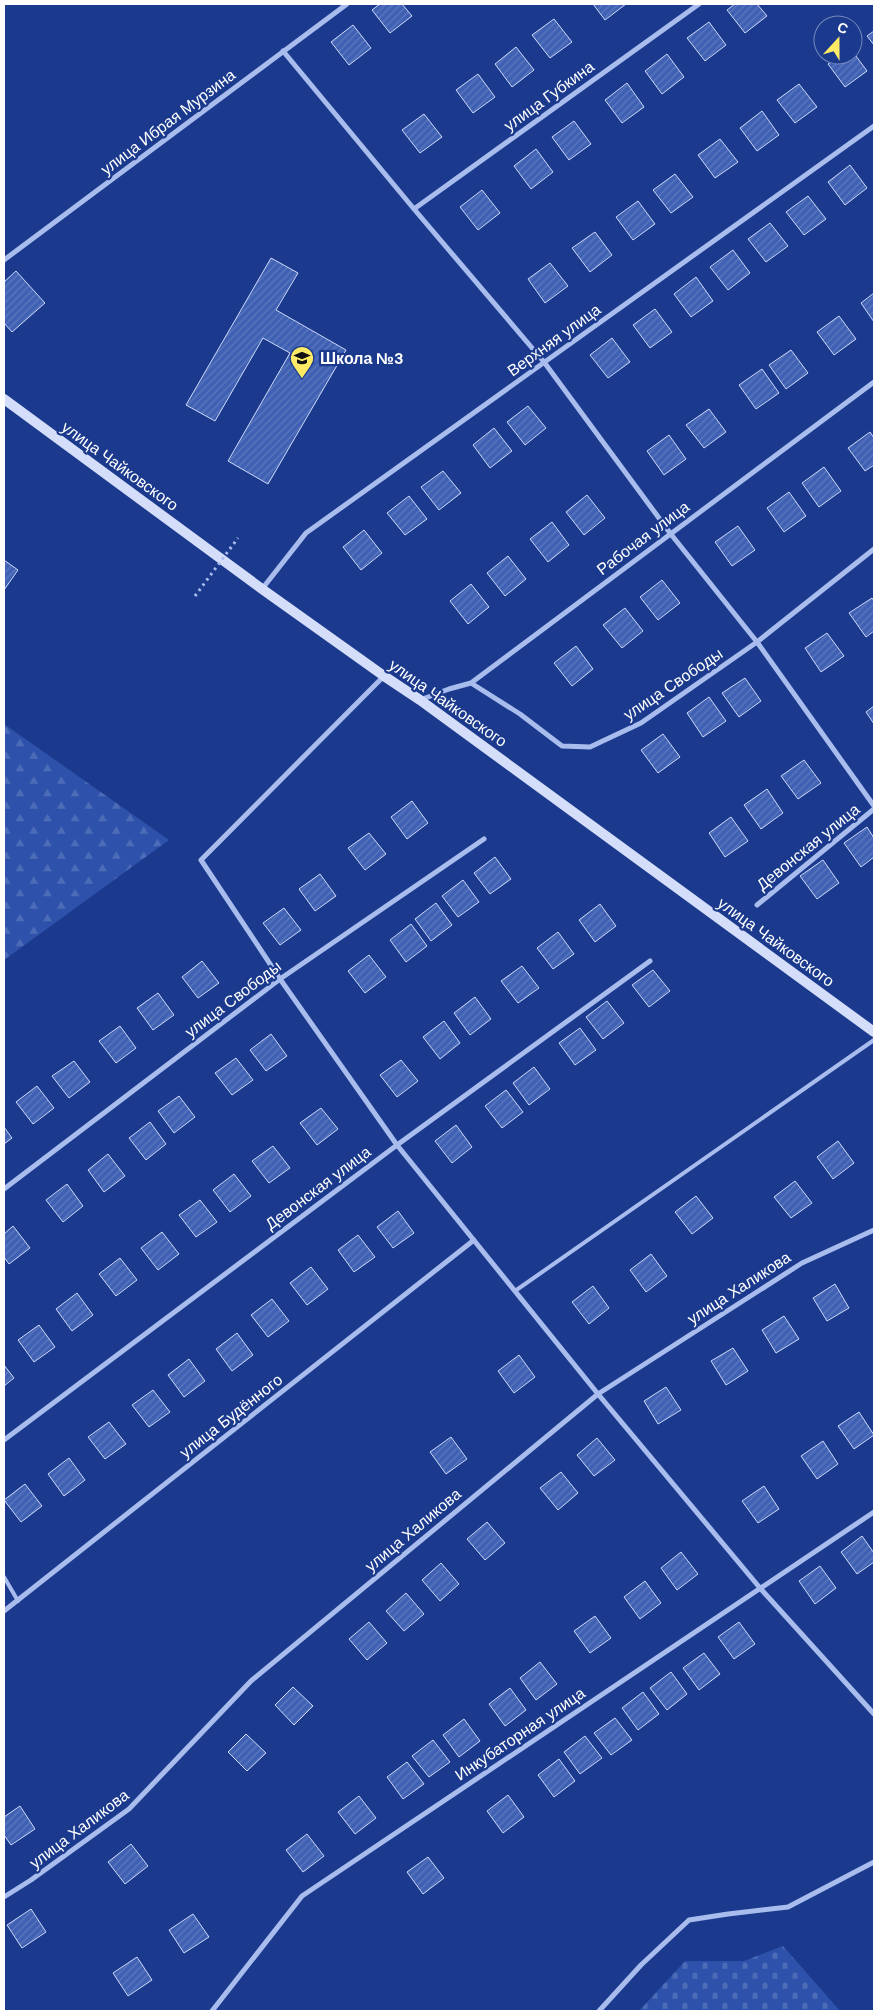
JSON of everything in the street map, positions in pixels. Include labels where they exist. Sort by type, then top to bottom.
[{"type":"main road","name":"улица Чайковского","points":[[4,399],[262,589],[420,700],[874,1032]]},
{"type":"street","name":"улица Ибрая Мурзина","points":[[4,260],[347,4]]},
{"type":"street","name":"улица Губкина","points":[[414,209],[699,4]]},
{"type":"street","points":[[284,51],[414,209],[544,362],[670,533],[757,642],[874,808]]},
{"type":"street","name":"Верхняя улица","points":[[262,589],[306,533],[874,126]]},
{"type":"street","name":"Рабочая улица","points":[[420,700],[471,683],[874,382]]},
{"type":"street","name":"улица Свободы","points":[[471,683],[520,714],[562,746],[590,747],[641,723],[757,642],[874,549]]},
{"type":"street","points":[[384,676],[201,860],[280,979],[397,1145],[598,1394],[760,1588],[874,1714]]},
{"type":"street","name":"Девонская улица","points":[[757,905],[874,808]]},
{"type":"street","name":"улица Свободы","points":[[4,1188],[280,979],[484,839]]},
{"type":"street","name":"Девонская улица","points":[[4,1440],[397,1145],[650,960]]},
{"type":"street","name":"улица Халикова","points":[[4,1897],[32,1880],[129,1809],[251,1682],[598,1394],[802,1263],[874,1230]]},
{"type":"street","name":"улица Будённого","points":[[4,1611],[474,1240]]},
{"type":"street","name":"Инкубаторная улица","points":[[212,2011],[302,1896],[874,1512]]},
{"type":"street","points":[[599,2011],[641,1965],[689,1920],[788,1907],[874,1862]]},
{"type":"lane","points":[[515,1291],[874,1040]]},
{"type":"lane","points":[[4,1577],[18,1600]]},
{"type":"path","points":[[195,596],[238,538]]},
{"type":"green space","points":[[4,724],[169,840],[4,960]]},
{"type":"green space","points":[[783,1946],[840,2011],[639,2011],[685,1961],[744,1961]]},
{"type":"building","points":[[380,4],[402,4],[412,16],[390,33],[372,10]]},
{"type":"building","points":[[593,4],[626,4],[605,20]]},
{"type":"building","points":[[735,4],[757,4],[767,16],[745,33],[727,10]]},
{"type":"building","points":[[554,19],[572,42],[550,58],[532,35]]},
{"type":"building","points":[[709,22],[726,45],[705,61],[687,38]]},
{"type":"building","points":[[353,25],[371,48],[349,65],[331,42]]},
{"type":"building","points":[[874,31],[874,45],[867,36]]},
{"type":"building","points":[[516,47],[534,70],[512,87],[495,64]]},
{"type":"building","points":[[667,54],[684,77],[662,94],[645,71]]},
{"type":"building","points":[[829,65],[863,65],[867,71],[845,87]]},
{"type":"building","points":[[478,74],[495,97],[473,113],[456,90]]},
{"type":"building","points":[[627,83],[644,107],[622,123],[605,100]]},
{"type":"building","points":[[799,84],[817,107],[795,123],[777,100]]},
{"type":"building","points":[[762,111],[779,135],[757,151],[740,128]]},
{"type":"building","points":[[424,114],[442,137],[420,153],[402,130]]},
{"type":"building","points":[[574,121],[591,144],[569,160],[552,137]]},
{"type":"building","points":[[720,139],[738,162],[715,178],[698,155]]},
{"type":"building","points":[[536,149],[553,172],[531,189],[514,166]]},
{"type":"building","points":[[850,165],[867,188],[845,205],[828,182]]},
{"type":"building","points":[[675,174],[693,197],[671,213],[653,190]]},
{"type":"building","points":[[482,190],[500,213],[478,230],[460,207]]},
{"type":"building","points":[[808,196],[826,219],[804,235],[786,212]]},
{"type":"building","points":[[638,201],[655,224],[633,240],[616,217]]},
{"type":"building","points":[[770,223],[788,246],[766,262],[748,239]]},
{"type":"building","points":[[595,232],[612,255],[590,272],[572,248]]},
{"type":"building","points":[[733,250],[750,273],[728,290],[710,267]]},
{"type":"building","name":"Школа №3","points":[[271,258],[298,273],[276,310],[346,350],[268,484],[228,461],[290,353],[263,338],[215,421],[186,405]]},
{"type":"building","points":[[550,263],[568,286],[545,303],[528,279]]},
{"type":"building","points":[[16,271],[45,303],[12,332],[4,323],[4,282]]},
{"type":"building","points":[[696,277],[713,301],[691,317],[674,294]]},
{"type":"building","points":[[874,293],[874,322],[861,303]]},
{"type":"building","points":[[655,309],[672,332],[650,348],[633,325]]},
{"type":"building","points":[[839,316],[856,339],[834,355],[817,332]]},
{"type":"building","points":[[612,338],[630,362],[608,378],[590,355]]},
{"type":"building","points":[[791,350],[808,373],[786,389],[769,365]]},
{"type":"building","points":[[762,369],[779,393],[756,409],[739,385]]},
{"type":"building","points":[[528,406],[546,428],[525,445],[507,422]]},
{"type":"building","points":[[709,409],[726,432],[704,448],[686,425]]},
{"type":"building","points":[[494,428],[512,451],[490,468],[473,445]]},
{"type":"building","points":[[870,432],[874,438],[874,465],[865,471],[848,448]]},
{"type":"building","points":[[669,435],[686,459],[664,475],[647,451]]},
{"type":"building","points":[[824,467],[841,491],[819,507],[802,483]]},
{"type":"building","points":[[443,471],[461,493],[439,510],[421,487]]},
{"type":"building","points":[[789,492],[806,516],[784,532],[767,508]]},
{"type":"building","points":[[587,495],[605,518],[584,535],[566,512]]},
{"type":"building","points":[[409,496],[427,519],[405,535],[387,513]]},
{"type":"building","points":[[552,522],[569,545],[548,562],[530,539]]},
{"type":"building","points":[[738,526],[755,550],[732,566],[715,542]]},
{"type":"building","points":[[364,530],[382,553],[361,570],[343,547]]},
{"type":"building","points":[[508,556],[526,579],[505,596],[487,573]]},
{"type":"building","points":[[4,560],[18,570],[4,590]]},
{"type":"building","points":[[662,580],[680,603],[658,620],[640,597]]},
{"type":"building","points":[[471,584],[489,607],[468,624],[450,601]]},
{"type":"building","points":[[872,598],[874,601],[874,631],[866,637],[849,613]]},
{"type":"building","points":[[625,608],[643,631],[622,648],[603,625]]},
{"type":"building","points":[[827,633],[844,656],[821,672],[805,648]]},
{"type":"building","points":[[576,646],[593,669],[572,686],[554,663]]},
{"type":"building","points":[[745,678],[761,701],[739,717],[722,693]]},
{"type":"building","points":[[709,697],[726,721],[703,737],[687,713]]},
{"type":"building","points":[[874,706],[874,724],[866,712]]},
{"type":"building","points":[[663,734],[680,757],[658,773],[641,750]]},
{"type":"building","points":[[804,760],[821,783],[798,799],[781,776]]},
{"type":"building","points":[[767,789],[783,813],[761,829],[744,805]]},
{"type":"building","points":[[412,801],[428,823],[407,839],[391,817]]},
{"type":"building","points":[[731,817],[748,841],[725,857],[709,833]]},
{"type":"building","points":[[867,827],[874,838],[874,857],[861,867],[844,843]]},
{"type":"building","points":[[369,833],[386,854],[365,870],[348,848]]},
{"type":"building","points":[[495,857],[511,879],[490,894],[474,873]]},
{"type":"building","points":[[823,860],[839,883],[817,899],[800,876]]},
{"type":"building","points":[[320,874],[336,896],[315,911],[299,889]]},
{"type":"building","points":[[463,880],[479,902],[458,917],[442,896]]},
{"type":"building","points":[[436,903],[452,925],[431,941],[415,919]]},
{"type":"building","points":[[600,904],[616,926],[595,942],[579,920]]},
{"type":"building","points":[[284,908],[301,930],[280,945],[263,923]]},
{"type":"building","points":[[411,924],[427,946],[406,962],[390,940]]},
{"type":"building","points":[[558,932],[574,954],[553,969],[537,948]]},
{"type":"building","points":[[369,955],[386,977],[365,993],[348,971]]},
{"type":"building","points":[[202,961],[219,983],[198,998],[182,977]]},
{"type":"building","points":[[522,966],[539,988],[518,1003],[501,981]]},
{"type":"building","points":[[653,970],[670,991],[649,1007],[632,985]]},
{"type":"building","points":[[158,993],[174,1015],[153,1030],[137,1008]]},
{"type":"building","points":[[475,997],[491,1019],[470,1035],[454,1013]]},
{"type":"building","points":[[607,1001],[624,1023],[603,1039],[586,1017]]},
{"type":"building","points":[[444,1021],[460,1043],[440,1059],[423,1037]]},
{"type":"building","points":[[120,1026],[136,1048],[116,1063],[99,1041]]},
{"type":"building","points":[[580,1028],[596,1050],[575,1065],[559,1043]]},
{"type":"building","points":[[271,1034],[287,1056],[266,1071],[250,1050]]},
{"type":"building","points":[[236,1058],[253,1080],[232,1095],[215,1073]]},
{"type":"building","points":[[401,1060],[418,1081],[397,1097],[380,1075]]},
{"type":"building","points":[[74,1061],[90,1082],[69,1098],[52,1076]]},
{"type":"building","points":[[534,1067],[550,1089],[529,1105],[513,1083]]},
{"type":"building","points":[[37,1086],[54,1108],[33,1124],[16,1102]]},
{"type":"building","points":[[506,1090],[523,1112],[502,1128],[485,1106]]},
{"type":"building","points":[[179,1096],[195,1117],[174,1133],[158,1111]]},
{"type":"building","points":[[321,1108],[338,1129],[317,1145],[300,1123]]},
{"type":"building","points":[[150,1122],[166,1144],[146,1160],[129,1138]]},
{"type":"building","points":[[456,1125],[472,1147],[452,1163],[435,1141]]},
{"type":"building","points":[[4,1127],[12,1138],[4,1144]]},
{"type":"building","points":[[838,1141],[854,1163],[833,1179],[817,1157]]},
{"type":"building","points":[[273,1146],[290,1168],[269,1183],[252,1161]]},
{"type":"building","points":[[108,1154],[125,1176],[104,1192],[88,1170]]},
{"type":"building","points":[[234,1174],[251,1196],[230,1212],[213,1190]]},
{"type":"building","points":[[795,1181],[812,1203],[791,1218],[774,1197]]},
{"type":"building","points":[[67,1184],[83,1206],[63,1222],[46,1200]]},
{"type":"building","points":[[696,1196],[713,1218],[692,1234],[675,1212]]},
{"type":"building","points":[[200,1200],[217,1222],[196,1237],[179,1215]]},
{"type":"building","points":[[398,1211],[414,1233],[393,1248],[377,1227]]},
{"type":"building","points":[[13,1226],[30,1248],[9,1264],[4,1257],[4,1234]]},
{"type":"building","points":[[162,1232],[179,1254],[158,1270],[141,1248]]},
{"type":"building","points":[[358,1235],[375,1257],[354,1272],[338,1250]]},
{"type":"building","points":[[651,1254],[667,1276],[646,1292],[630,1270]]},
{"type":"building","points":[[120,1258],[137,1280],[116,1296],[99,1274]]},
{"type":"building","points":[[311,1267],[328,1289],[307,1305],[290,1283]]},
{"type":"building","points":[[835,1284],[849,1308],[827,1321],[813,1298]]},
{"type":"building","points":[[593,1286],[609,1308],[589,1324],[572,1302]]},
{"type":"building","points":[[77,1293],[93,1315],[72,1331],[56,1309]]},
{"type":"building","points":[[272,1299],[289,1321],[268,1337],[251,1315]]},
{"type":"building","points":[[784,1316],[799,1339],[776,1353],[762,1330]]},
{"type":"building","points":[[39,1325],[55,1347],[34,1362],[18,1340]]},
{"type":"building","points":[[237,1333],[253,1355],[232,1371],[216,1349]]},
{"type":"building","points":[[733,1348],[748,1371],[726,1385],[711,1361]]},
{"type":"building","points":[[519,1355],[535,1377],[514,1393],[498,1371]]},
{"type":"building","points":[[189,1359],[205,1381],[184,1397],[168,1375]]},
{"type":"building","points":[[4,1365],[14,1378],[4,1386]]},
{"type":"building","points":[[666,1387],[681,1410],[658,1424],[644,1401]]},
{"type":"building","points":[[153,1390],[170,1412],[149,1427],[132,1405]]},
{"type":"building","points":[[859,1412],[874,1435],[854,1449],[838,1426]]},
{"type":"building","points":[[109,1422],[126,1444],[105,1459],[88,1437]]},
{"type":"building","points":[[451,1437],[467,1459],[446,1474],[430,1452]]},
{"type":"building","points":[[597,1438],[615,1460],[594,1476],[577,1455]]},
{"type":"building","points":[[823,1441],[838,1464],[817,1479],[801,1456]]},
{"type":"building","points":[[69,1458],[85,1480],[64,1496],[48,1474]]},
{"type":"building","points":[[561,1472],[578,1493],[558,1510],[540,1488]]},
{"type":"building","points":[[25,1484],[42,1506],[21,1522],[4,1500]]},
{"type":"building","points":[[764,1486],[779,1509],[758,1523],[742,1501]]},
{"type":"building","points":[[487,1522],[505,1543],[485,1560],[467,1539]]},
{"type":"building","points":[[862,1536],[874,1553],[874,1562],[857,1574],[841,1552]]},
{"type":"building","points":[[681,1552],[698,1574],[677,1590],[661,1568]]},
{"type":"building","points":[[441,1563],[459,1584],[440,1601],[422,1580]]},
{"type":"building","points":[[820,1566],[836,1588],[815,1604],[799,1581]]},
{"type":"building","points":[[645,1581],[661,1603],[640,1619],[624,1597]]},
{"type":"building","points":[[406,1593],[424,1614],[404,1631],[386,1611]]},
{"type":"building","points":[[595,1616],[611,1638],[590,1653],[574,1631]]},
{"type":"building","points":[[369,1622],[387,1643],[367,1660],[349,1639]]},
{"type":"building","points":[[739,1622],[755,1644],[734,1659],[718,1637]]},
{"type":"building","points":[[704,1653],[720,1674],[699,1690],[683,1668]]},
{"type":"building","points":[[540,1662],[557,1684],[536,1700],[520,1678]]},
{"type":"building","points":[[671,1672],[687,1694],[667,1710],[650,1688]]},
{"type":"building","points":[[293,1687],[313,1706],[294,1725],[275,1705]]},
{"type":"building","points":[[510,1688],[526,1710],[505,1726],[489,1704]]},
{"type":"building","points":[[643,1692],[659,1714],[638,1730],[622,1708]]},
{"type":"building","points":[[615,1718],[632,1740],[611,1755],[594,1733]]},
{"type":"building","points":[[464,1719],[480,1741],[459,1757],[443,1735]]},
{"type":"building","points":[[246,1734],[266,1753],[247,1771],[228,1752]]},
{"type":"building","points":[[585,1736],[602,1758],[580,1774],[564,1752]]},
{"type":"building","points":[[433,1740],[450,1762],[429,1777],[412,1756]]},
{"type":"building","points":[[559,1759],[575,1781],[554,1797],[538,1775]]},
{"type":"building","points":[[407,1762],[424,1784],[403,1799],[387,1777]]},
{"type":"building","points":[[508,1795],[524,1817],[503,1833],[487,1811]]},
{"type":"building","points":[[359,1796],[376,1818],[355,1834],[338,1812]]},
{"type":"building","points":[[20,1806],[35,1829],[11,1845],[4,1835],[4,1817]]},
{"type":"building","points":[[307,1834],[324,1856],[303,1872],[286,1850]]},
{"type":"building","points":[[131,1844],[148,1866],[125,1884],[108,1862]]},
{"type":"building","points":[[428,1857],[444,1878],[423,1894],[407,1872]]},
{"type":"building","points":[[31,1909],[46,1932],[22,1948],[7,1925]]},
{"type":"building","points":[[193,1914],[209,1937],[184,1953],[169,1930]]},
{"type":"building","points":[[137,1957],[152,1980],[128,1996],[113,1973]]},
{"type":"place","name":"Школа №3","points":[[302,379]]}]
